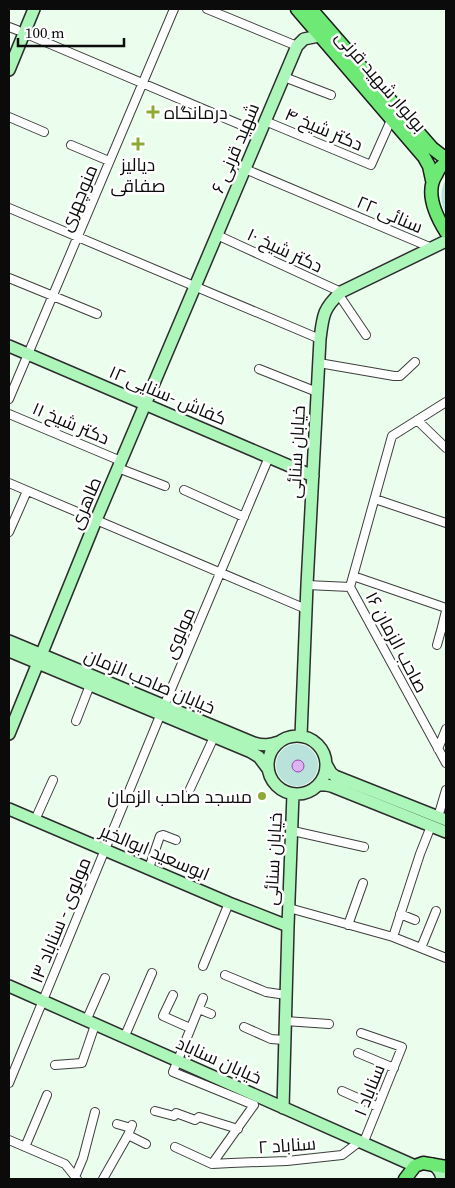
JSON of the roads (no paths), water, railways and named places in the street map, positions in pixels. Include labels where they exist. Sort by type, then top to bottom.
[{"type":"main road","name":"بولوار شهید قرنی","points":[[297,9],[424,157],[429,166],[432,180],[432,196],[435,211],[446,232]]},
{"type":"main road","name":"بولوار شهید قرنی","points":[[314,10],[432,148],[446,157]]},
{"type":"main road","points":[[432,180],[441,166],[446,164]]},
{"type":"main road","points":[[405,1179],[414,1166],[422,1163],[446,1167]]},
{"type":"street","points":[[9,51],[26,9]]},
{"type":"street","points":[[9,70],[17,30],[34,9]]},
{"type":"street","name":"منوچهری","points":[[9,399],[174,9]]},
{"type":"street","points":[[207,9],[297,46],[304,39],[319,36]]},
{"type":"street","points":[[17,30],[260,133]]},
{"type":"street","name":"شهید قرنی ۶","points":[[195,286],[297,46]]},
{"type":"street","points":[[284,77],[331,95]]},
{"type":"street","points":[[9,117],[44,132]]},
{"type":"street","name":"دکتر شیخ ۴","points":[[265,121],[371,165],[391,120]]},
{"type":"street","points":[[71,145],[109,161]]},
{"type":"street","name":"سنائی ۲۲","points":[[245,169],[432,248]]},
{"type":"street","points":[[9,208],[320,339]]},
{"type":"street","name":"دکتر شیخ ۱۰","points":[[217,235],[340,293]]},
{"type":"street","name":"خیابان سنائی","points":[[301,736],[317,392],[323,316],[330,303],[340,293],[446,242]]},
{"type":"street","points":[[9,278],[97,314]]},
{"type":"street","name":"طاهری","points":[[9,734],[96,520],[195,286]]},
{"type":"street","points":[[340,293],[366,334]]},
{"type":"street","name":"کفاش -سنایی ۱۲","points":[[9,346],[313,476]]},
{"type":"street","points":[[319,363],[400,376],[415,362]]},
{"type":"street","points":[[259,369],[317,392]]},
{"type":"street","points":[[307,585],[350,587],[392,436],[446,402]]},
{"type":"street","name":"دکتر شیخ ۱۱","points":[[9,414],[165,486]]},
{"type":"street","points":[[417,420],[446,448]]},
{"type":"street","name":"مولوی","points":[[105,849],[269,457]]},
{"type":"street","points":[[9,483],[306,609]]},
{"type":"street","points":[[184,490],[244,518]]},
{"type":"street","points":[[9,532],[27,491]]},
{"type":"street","points":[[375,499],[446,523]]},
{"type":"street","points":[[354,576],[446,609],[444,628],[437,645]]},
{"type":"street","name":"صاحب الزمان ۱۶","points":[[350,587],[446,763]]},
{"type":"street","name":"خیابان صاحب الزمان","points":[[9,641],[90,685],[254,744],[263,746],[279,742]]},
{"type":"street","name":"خیابان صاحب الزمان","points":[[9,651],[39,659],[163,710],[251,752],[259,757],[268,769]]},
{"type":"street","points":[[76,721],[90,685]]},
{"type":"street","points":[[438,749],[446,729]]},
{"type":"street","points":[[190,789],[214,736]]},
{"type":"street","points":[[326,764],[324,776],[318,785],[308,792],[301,794],[293,794],[279,788],[274,783],[268,769],[270,754],[279,742],[293,736],[308,738],[320,747],[328,769],[335,776],[438,821],[446,832]]},
{"type":"street","points":[[35,820],[53,780]]},
{"type":"street","points":[[318,785],[331,786],[438,821]]},
{"type":"street","points":[[393,937],[400,914],[438,821],[446,790]]},
{"type":"street","name":"خیابان سنائی","points":[[283,1108],[293,794]]},
{"type":"street","name":"ابوسعید ابوالخیر","points":[[9,808],[229,903],[288,926]]},
{"type":"street","points":[[292,831],[364,847]]},
{"type":"street","points":[[148,868],[160,836],[163,835],[176,840]]},
{"type":"street","name":"مولوی - سناباد ۱۳","points":[[9,1083],[105,849]]},
{"type":"street","points":[[348,925],[363,882]]},
{"type":"street","points":[[203,966],[229,903]]},
{"type":"street","points":[[288,908],[393,937],[446,958]]},
{"type":"street","points":[[422,948],[434,910],[444,915]]},
{"type":"street","points":[[400,914],[415,920]]},
{"type":"street","points":[[124,1038],[152,973]]},
{"type":"street","points":[[226,975],[266,992],[286,994]]},
{"type":"street","points":[[55,1065],[82,1063],[91,1023],[105,978]]},
{"type":"street","name":"خیابان سناباد","points":[[9,986],[414,1166]]},
{"type":"street","points":[[173,995],[163,1016],[190,1028]]},
{"type":"street","points":[[175,1147],[212,1164],[254,1105],[172,1072],[203,998]]},
{"type":"street","points":[[198,1009],[212,1014]]},
{"type":"street","points":[[285,1021],[329,1024]]},
{"type":"street","points":[[244,1027],[271,1039],[284,1040]]},
{"type":"street","name":"سناباد ۱","points":[[361,1032],[402,1047],[361,1143]]},
{"type":"street","points":[[358,1053],[394,1068]]},
{"type":"street","points":[[342,1091],[378,1107]]},
{"type":"street","points":[[25,1147],[47,1095]]},
{"type":"street","points":[[155,1111],[174,1116],[176,1113],[196,1120],[199,1117],[238,1129]]},
{"type":"street","points":[[76,1178],[95,1112]]},
{"type":"street","points":[[117,1124],[130,1130],[146,1144]]},
{"type":"street","points":[[103,1179],[130,1130]]},
{"type":"street","points":[[9,1140],[64,1164],[76,1178]]},
{"type":"street","name":"سناباد ۲","points":[[212,1164],[287,1161],[342,1155],[361,1143]]},
{"type":"street","points":[[432,1164],[440,1170],[442,1179]]},
{"type":"place","name":"درمانگاه","points":[[153,112]]},
{"type":"place","name":"دیالیز صفاقی","points":[[138,144]]},
{"type":"place","name":"مسجد صاحب الزمان","points":[[262,796]]}]
